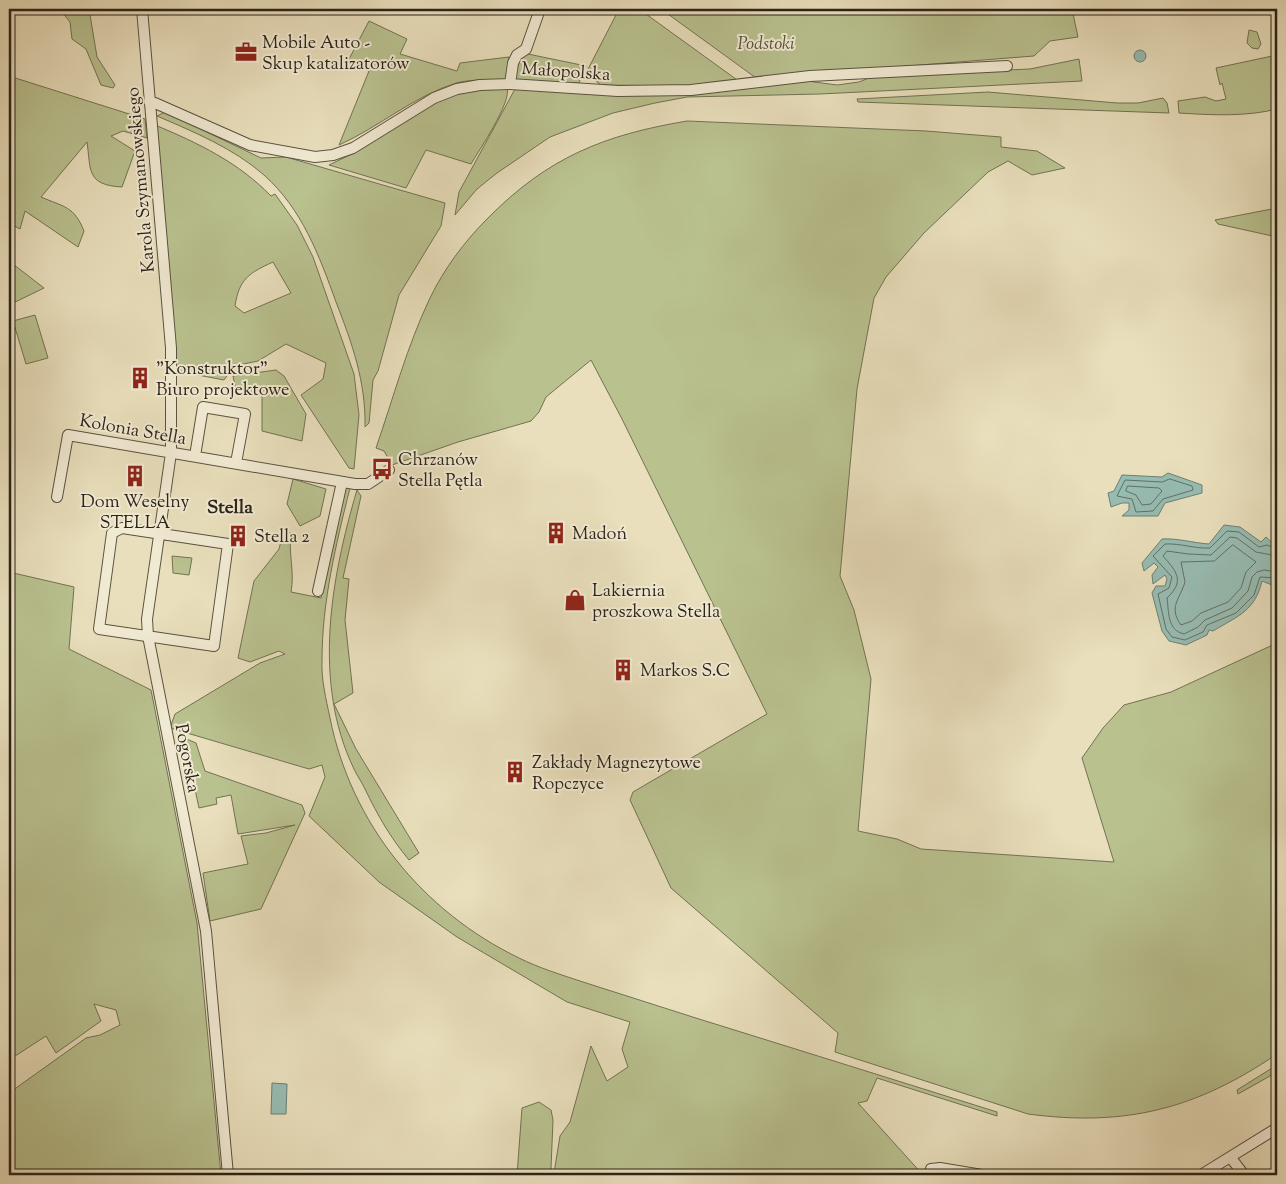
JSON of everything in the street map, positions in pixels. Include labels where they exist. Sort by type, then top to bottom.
[{"type":"street","name":"Karola Szymanowskiego","points":[[142,9],[172,348]]},
{"type":"street","points":[[510,84],[514,59],[526,48],[540,9]]},
{"type":"street","name":"Małopolska","points":[[150,104],[155,104],[250,145],[315,157],[333,156],[353,148],[434,98],[457,89],[480,85],[510,84],[618,91],[691,90],[810,76],[1007,66]]},
{"type":"street","name":"Pogorska","points":[[172,348],[171,453],[147,619],[148,636],[206,931],[228,1175]]},
{"type":"street","name":"Kolonia Stella","points":[[195,456],[203,406],[245,414],[236,463]]},
{"type":"street","name":"Kolonia Stella","points":[[57,497],[68,435],[342,482],[368,484],[389,470]]},
{"type":"street","points":[[318,591],[342,482]]},
{"type":"street","points":[[122,528],[159,534],[228,544],[214,646],[99,630],[112,533],[116,529],[122,528]]},
{"type":"street","points":[[1201,1175],[1277,1128]]},
{"type":"street","points":[[1231,1158],[1244,1175]]},
{"type":"street","points":[[930,1175],[931,1169],[940,1168],[982,1175]]},
{"type":"green space","points":[[26,9],[89,9],[97,57],[115,85],[113,88],[101,85],[86,49],[72,39],[70,22],[62,12],[28,13]]},
{"type":"green space","points":[[616,9],[639,9],[740,82],[685,86],[601,85],[586,73],[616,15]]},
{"type":"green space","name":"Podstoki","points":[[661,9],[1072,9],[1078,37],[1050,41],[1034,56],[756,78]]},
{"type":"green space","points":[[369,21],[407,39],[400,54],[457,71],[460,63],[509,57],[506,80],[456,83],[426,96],[339,145],[369,71],[348,61]]},
{"type":"green space","points":[[1249,30],[1257,32],[1261,44],[1258,49],[1252,48],[1247,43]]},
{"type":"green space","points":[[524,54],[586,66],[579,83],[515,81],[517,60]]},
{"type":"green space","points":[[1277,55],[1277,109],[1241,114],[1179,113],[1178,101],[1205,97],[1216,101],[1226,99],[1216,68]]},
{"type":"green space","points":[[1079,59],[1082,81],[820,94],[687,97],[613,113],[550,137],[477,189],[455,215],[459,192],[515,89],[693,95],[807,81],[837,85],[859,82],[874,76],[1030,69]]},
{"type":"green space","points":[[9,76],[145,119],[147,138],[123,131],[111,136],[135,151],[122,187],[102,183],[92,174],[87,142],[41,197],[67,208],[76,217],[84,231],[78,247],[25,211],[20,229],[9,223]]},
{"type":"green space","points":[[507,88],[505,104],[500,115],[471,164],[426,150],[406,188],[329,165],[356,152],[432,104],[456,94],[479,89]]},
{"type":"green space","points":[[988,92],[1117,103],[1138,103],[1163,98],[1167,103],[1169,113],[858,102],[857,99]]},
{"type":"green space","points":[[165,112],[261,158],[286,157],[445,203],[441,226],[399,295],[378,371],[373,380],[369,423],[365,427],[363,394],[357,363],[323,267],[299,218],[277,188],[252,165],[213,141],[157,116]]},
{"type":"green space","points":[[687,121],[926,131],[1001,137],[1001,147],[1037,151],[1065,168],[1032,175],[1008,161],[988,172],[924,233],[886,277],[874,298],[857,389],[840,576],[854,610],[871,679],[858,831],[897,839],[921,849],[1114,862],[1082,758],[1103,728],[1124,705],[1171,692],[1277,643],[1277,1054],[1247,1073],[1188,1101],[1159,1110],[1097,1118],[1064,1117],[1028,1114],[835,1052],[838,1033],[671,888],[630,800],[633,792],[767,714],[591,360],[546,397],[539,412],[531,421],[458,442],[392,465],[384,451],[376,448],[407,354],[430,298],[448,266],[487,219],[532,179],[555,164],[579,152],[629,134]]},
{"type":"green space","points":[[155,125],[217,154],[231,163],[271,196],[275,194],[297,225],[313,257],[354,374],[359,415],[354,469],[349,468],[301,395],[323,379],[326,363],[286,344],[258,361],[234,366],[224,380],[177,371]],"holes":[[[273,262],[291,293],[244,313],[235,306],[239,289],[246,278]]]},
{"type":"green space","points":[[1277,208],[1277,237],[1218,224],[1215,220]]},
{"type":"green space","points":[[9,261],[44,288],[9,305]]},
{"type":"green space","points":[[35,315],[48,358],[26,364],[13,321]]},
{"type":"green space","points":[[276,370],[284,376],[306,414],[302,441],[262,431],[262,396],[236,391],[233,376]]},
{"type":"green space","points":[[293,479],[326,489],[320,516],[300,526],[287,504]]},
{"type":"green space","points":[[344,487],[350,488],[335,552],[324,617],[322,667],[325,696],[340,757],[355,793],[373,828],[396,860],[422,889],[452,915],[484,938],[534,965],[997,1112],[997,1116],[877,1078],[867,1101],[858,1103],[923,1175],[517,1175],[522,1108],[539,1102],[551,1110],[553,1120],[551,1168],[554,1173],[560,1136],[570,1122],[591,1046],[607,1081],[628,1067],[622,1049],[630,1022],[567,1002],[457,937],[379,882],[309,816],[325,777],[322,765],[309,769],[170,728],[175,714],[260,663],[285,654],[279,651],[250,662],[238,658],[254,581],[279,549],[283,533],[291,533],[291,592],[321,598]]},
{"type":"green space","points":[[357,490],[361,496],[343,578],[349,579],[345,620],[353,693],[334,704],[356,749],[419,853],[409,860],[385,826],[355,772],[341,736],[333,701],[330,666],[330,630],[334,594],[340,558]]},
{"type":"green space","points":[[172,556],[192,558],[189,575],[173,573]]},
{"type":"green space","points":[[9,572],[74,587],[69,649],[151,690],[197,923],[221,1175],[9,1175],[9,1093],[86,1038],[100,1035],[120,1025],[116,1010],[94,1004],[101,1021],[56,1053],[46,1036],[9,1060]]},
{"type":"green space","points":[[184,738],[196,743],[205,771],[302,805],[305,813],[261,909],[210,921],[203,873],[248,864],[241,836],[266,833],[295,825],[238,834],[231,795],[216,798],[217,804],[199,808]]},
{"type":"green space","points":[[1277,1065],[1277,1072],[1238,1094],[1237,1090]]},
{"type":"water","points":[[1140,50],[1146,56],[1140,62],[1134,56]]},
{"type":"water","points":[[1168,473],[1202,485],[1202,493],[1165,503],[1158,516],[1122,516],[1129,510],[1129,503],[1122,503],[1111,507],[1108,493],[1114,491],[1122,475],[1162,477]]},
{"type":"water","points":[[1224,525],[1240,527],[1261,542],[1266,537],[1271,542],[1277,558],[1277,582],[1272,585],[1262,581],[1255,599],[1244,612],[1213,631],[1209,630],[1207,635],[1186,645],[1169,641],[1162,631],[1152,593],[1156,586],[1165,586],[1167,579],[1165,575],[1153,584],[1152,575],[1158,567],[1154,563],[1144,571],[1142,563],[1162,539],[1209,544]]},
{"type":"water","points":[[272,1083],[287,1084],[286,1114],[271,1114]]},
{"type":"place","name":"Mobile Auto - Skup katalizatorów","points":[[246,52]]},
{"type":"place","name":"\"Konstruktor\" Biuro projektowe","points":[[140,378]]},
{"type":"place","name":"Chrzanów Stella Pętla","points":[[382,469]]},
{"type":"place","name":"Dom Weselny STELLA","points":[[135,476]]},
{"type":"place","name":"Madoń","points":[[556,533]]},
{"type":"place","name":"Stella 2","points":[[238,536]]},
{"type":"place","name":"Lakiernia proszkowa Stella","points":[[575,600]]},
{"type":"place","name":"Markos S.C","points":[[623,670]]},
{"type":"place","name":"Zakłady Magnezytowe Ropczyce","points":[[515,772]]},
{"type":"district","name":"Stella","points":[[230,506]]}]
